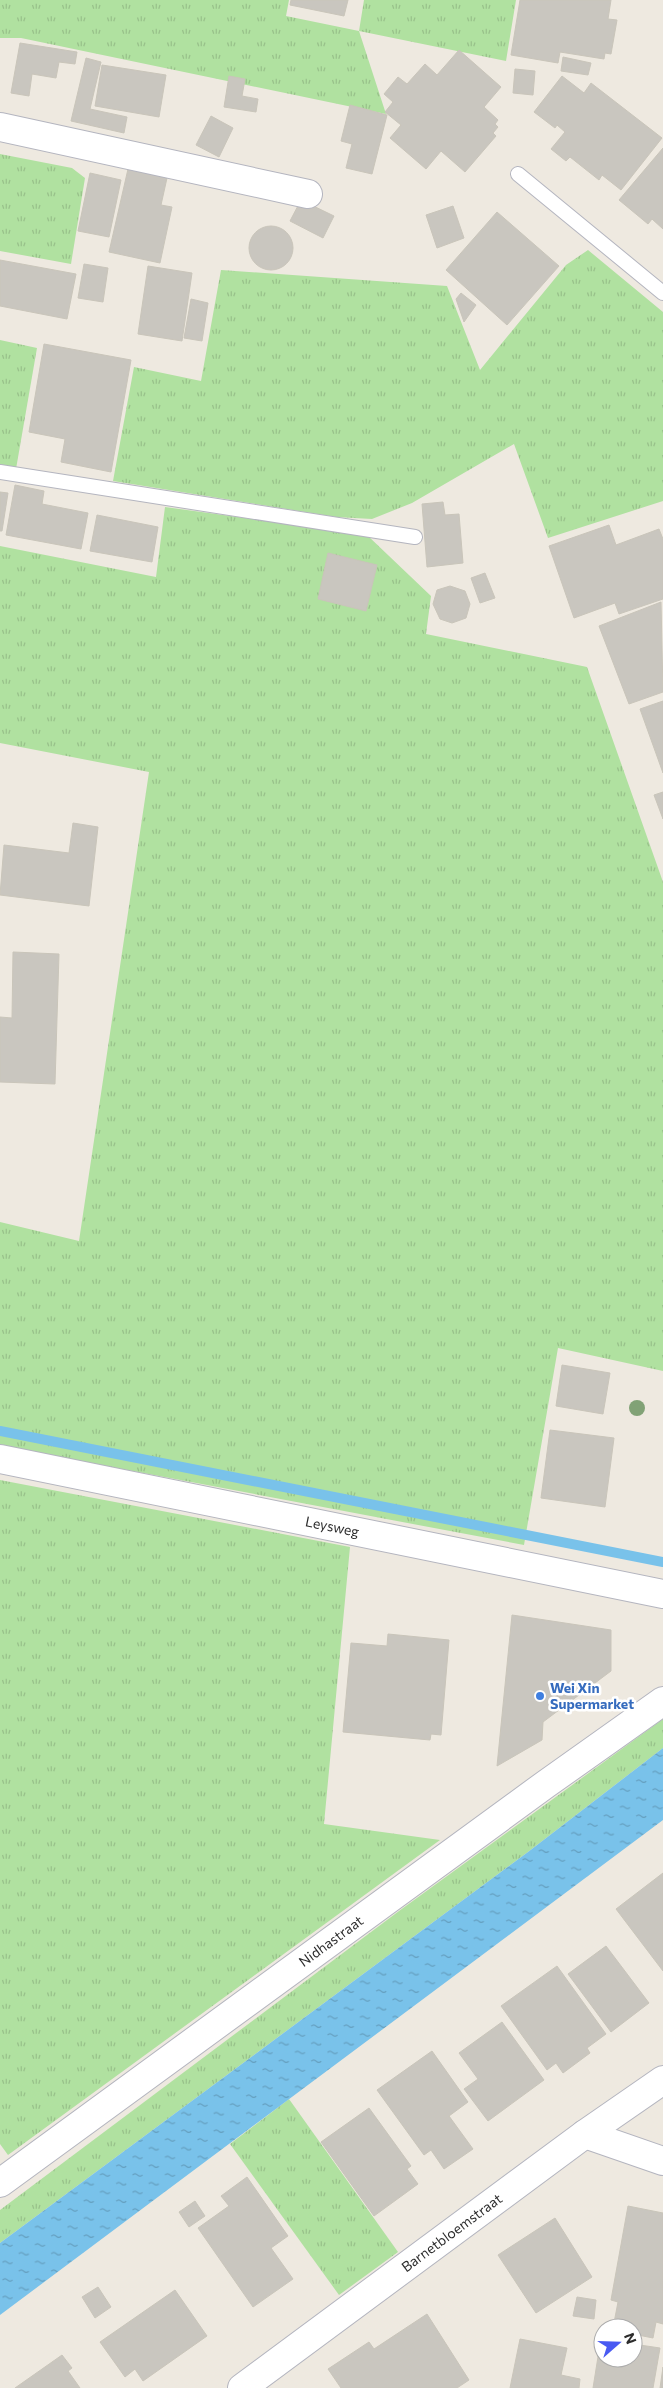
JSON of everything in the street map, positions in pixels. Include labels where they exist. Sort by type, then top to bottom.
[{"type":"street","points":[[0,127],[308,194]]},
{"type":"street","name":"Leysweg","points":[[0,1460],[663,1594]]},
{"type":"street","name":"Nidhastraat","points":[[0,2183],[546,1784],[663,1701]]},
{"type":"street","name":"Barnetbloemstraat","points":[[242,2388],[585,2134],[663,2080]]},
{"type":"street","points":[[585,2134],[663,2161]]},
{"type":"lane","points":[[518,174],[663,293]]},
{"type":"lane","points":[[0,472],[415,537]]},
{"type":"green space","points":[[0,0],[289,0],[286,16],[359,31],[386,114],[21,38],[0,38]]},
{"type":"green space","points":[[364,0],[516,0],[506,61],[359,31]]},
{"type":"green space","points":[[0,154],[72,168],[85,178],[71,264],[0,251]]},
{"type":"green space","points":[[588,250],[663,312],[663,501],[548,538],[514,444],[412,503],[372,519],[336,517],[113,481],[134,367],[201,381],[221,270],[447,286],[480,370],[566,265]]},
{"type":"green space","points":[[0,340],[37,348],[16,469],[0,466]]},
{"type":"green space","points":[[165,507],[367,535],[431,596],[426,634],[587,667],[663,882],[663,1371],[558,1348],[524,1545],[0,1446],[0,1222],[79,1241],[149,772],[0,743],[0,546],[156,577]]},
{"type":"green space","points":[[0,1480],[350,1547],[324,1824],[440,1840],[8,2155],[0,2144]]},
{"type":"green space","points":[[663,1719],[663,1748],[528,1852],[0,2243],[0,2210],[399,1911]]},
{"type":"green space","points":[[289,2099],[398,2252],[339,2295],[230,2144]]},
{"type":"water","points":[[663,1748],[663,1820],[0,2315],[0,2243],[528,1852]]},
{"type":"building","points":[[291,0],[348,0],[344,16],[290,5]]},
{"type":"building","points":[[520,0],[611,0],[608,19],[617,20],[611,54],[605,53],[604,59],[560,52],[558,63],[511,55]]},
{"type":"building","points":[[20,43],[77,52],[75,64],[59,62],[56,78],[32,74],[29,96],[11,93]]},
{"type":"building","points":[[459,50],[501,87],[484,107],[498,120],[495,124],[498,127],[493,133],[496,136],[465,172],[441,151],[426,169],[390,138],[401,125],[385,112],[393,102],[384,94],[398,77],[407,84],[425,64],[437,75]]},
{"type":"building","points":[[563,57],[591,63],[588,75],[561,71]]},
{"type":"building","points":[[86,58],[101,62],[90,109],[127,117],[124,133],[71,121]]},
{"type":"building","points":[[102,65],[166,75],[159,117],[95,106]]},
{"type":"building","points":[[515,69],[535,71],[533,95],[513,93]]},
{"type":"building","points":[[229,76],[245,79],[242,96],[258,99],[256,112],[224,107]]},
{"type":"building","points":[[562,76],[584,93],[591,83],[662,138],[621,190],[602,175],[599,180],[570,157],[566,161],[551,149],[565,132],[557,125],[555,128],[534,112]]},
{"type":"building","points":[[350,105],[387,115],[372,174],[346,168],[352,144],[341,141]]},
{"type":"building","points":[[211,116],[233,128],[219,157],[196,145]]},
{"type":"building","points":[[663,148],[663,229],[652,219],[648,224],[619,200]]},
{"type":"building","points":[[128,169],[167,178],[161,205],[172,207],[160,263],[109,252]]},
{"type":"building","points":[[90,173],[121,180],[109,237],[78,231]]},
{"type":"building","points":[[301,200],[334,216],[323,238],[290,221]]},
{"type":"building","points":[[453,206],[464,238],[437,248],[426,215]]},
{"type":"building","points":[[497,212],[559,266],[507,325],[446,270]]},
{"type":"building","points":[[271,226],[283,230],[289,236],[293,248],[289,260],[283,266],[271,270],[259,266],[253,260],[249,248],[253,236],[259,230]]},
{"type":"building","points":[[0,260],[76,274],[67,319],[0,306]]},
{"type":"building","points":[[84,264],[108,268],[103,302],[78,298]]},
{"type":"building","points":[[148,266],[192,273],[182,341],[138,334]]},
{"type":"building","points":[[461,293],[476,305],[464,322],[456,299]]},
{"type":"building","points":[[191,299],[208,303],[202,341],[184,338]]},
{"type":"building","points":[[44,344],[131,360],[111,472],[61,462],[65,439],[29,432]]},
{"type":"building","points":[[15,485],[44,491],[42,504],[88,513],[81,549],[6,535]]},
{"type":"building","points":[[0,492],[8,493],[2,531],[0,531]]},
{"type":"building","points":[[443,502],[445,515],[459,514],[463,563],[427,567],[422,504]]},
{"type":"building","points":[[97,515],[158,527],[152,562],[90,551]]},
{"type":"building","points":[[609,525],[616,545],[659,529],[663,539],[663,599],[619,614],[615,603],[574,618],[549,546]]},
{"type":"building","points":[[328,553],[377,565],[366,611],[318,599]]},
{"type":"building","points":[[485,573],[495,598],[480,603],[471,578]]},
{"type":"building","points":[[450,586],[465,591],[470,604],[466,618],[452,623],[440,619],[433,604],[437,590]]},
{"type":"building","points":[[661,602],[663,692],[629,704],[599,626]]},
{"type":"building","points":[[663,701],[663,773],[640,709]]},
{"type":"building","points":[[663,792],[663,819],[654,795]]},
{"type":"building","points":[[73,823],[98,827],[89,906],[0,895],[4,845],[69,853]]},
{"type":"building","points":[[13,952],[59,954],[55,1084],[0,1082],[0,1017],[12,1018]]},
{"type":"building","points":[[562,1365],[610,1373],[603,1414],[556,1406]]},
{"type":"building","points":[[550,1430],[614,1438],[605,1507],[541,1498]]},
{"type":"building","name":"Wei Xin Supermarket","points":[[512,1615],[611,1630],[611,1671],[543,1722],[542,1740],[497,1766]]},
{"type":"building","points":[[388,1634],[449,1640],[441,1735],[431,1734],[430,1740],[343,1732],[351,1643],[387,1646]]},
{"type":"building","points":[[663,1873],[663,1971],[616,1909]]},
{"type":"building","points":[[606,1946],[649,2003],[611,2032],[568,1974]]},
{"type":"building","points":[[557,1966],[606,2034],[587,2048],[590,2053],[563,2073],[556,2063],[547,2070],[501,2006]]},
{"type":"building","points":[[502,2022],[544,2080],[488,2121],[464,2089],[478,2079],[459,2053]]},
{"type":"building","points":[[432,2051],[468,2102],[449,2116],[473,2149],[444,2169],[431,2150],[424,2155],[377,2090]]},
{"type":"building","points":[[369,2108],[411,2166],[407,2169],[418,2184],[374,2216],[321,2142]]},
{"type":"building","points":[[247,2177],[288,2236],[271,2248],[293,2279],[253,2307],[198,2228],[229,2206],[221,2196]]},
{"type":"building","points":[[195,2201],[205,2216],[189,2227],[179,2212]]},
{"type":"building","points":[[628,2206],[663,2213],[663,2324],[656,2322],[653,2338],[643,2336],[643,2318],[615,2318],[618,2302],[611,2300]]},
{"type":"building","points":[[555,2218],[592,2277],[536,2313],[498,2255]]},
{"type":"building","points":[[98,2287],[111,2307],[95,2318],[82,2297]]},
{"type":"building","points":[[175,2290],[207,2336],[143,2381],[135,2369],[125,2377],[100,2342]]},
{"type":"building","points":[[577,2297],[596,2300],[593,2319],[573,2316]]},
{"type":"building","points":[[427,2314],[469,2380],[457,2388],[341,2388],[328,2369],[369,2342],[374,2349]]},
{"type":"building","points":[[520,2339],[567,2348],[561,2375],[580,2379],[579,2388],[510,2388]]},
{"type":"building","points":[[643,2345],[660,2348],[653,2388],[593,2388],[596,2368],[643,2368]]},
{"type":"building","points":[[62,2355],[72,2368],[68,2371],[80,2388],[15,2388]]},
{"type":"building","points":[[663,2367],[663,2388],[660,2388]]},
{"type":"waterway","points":[[0,1431],[663,1562]]},
{"type":"place","name":"Wei Xin Supermarket","points":[[540,1696]]}]
